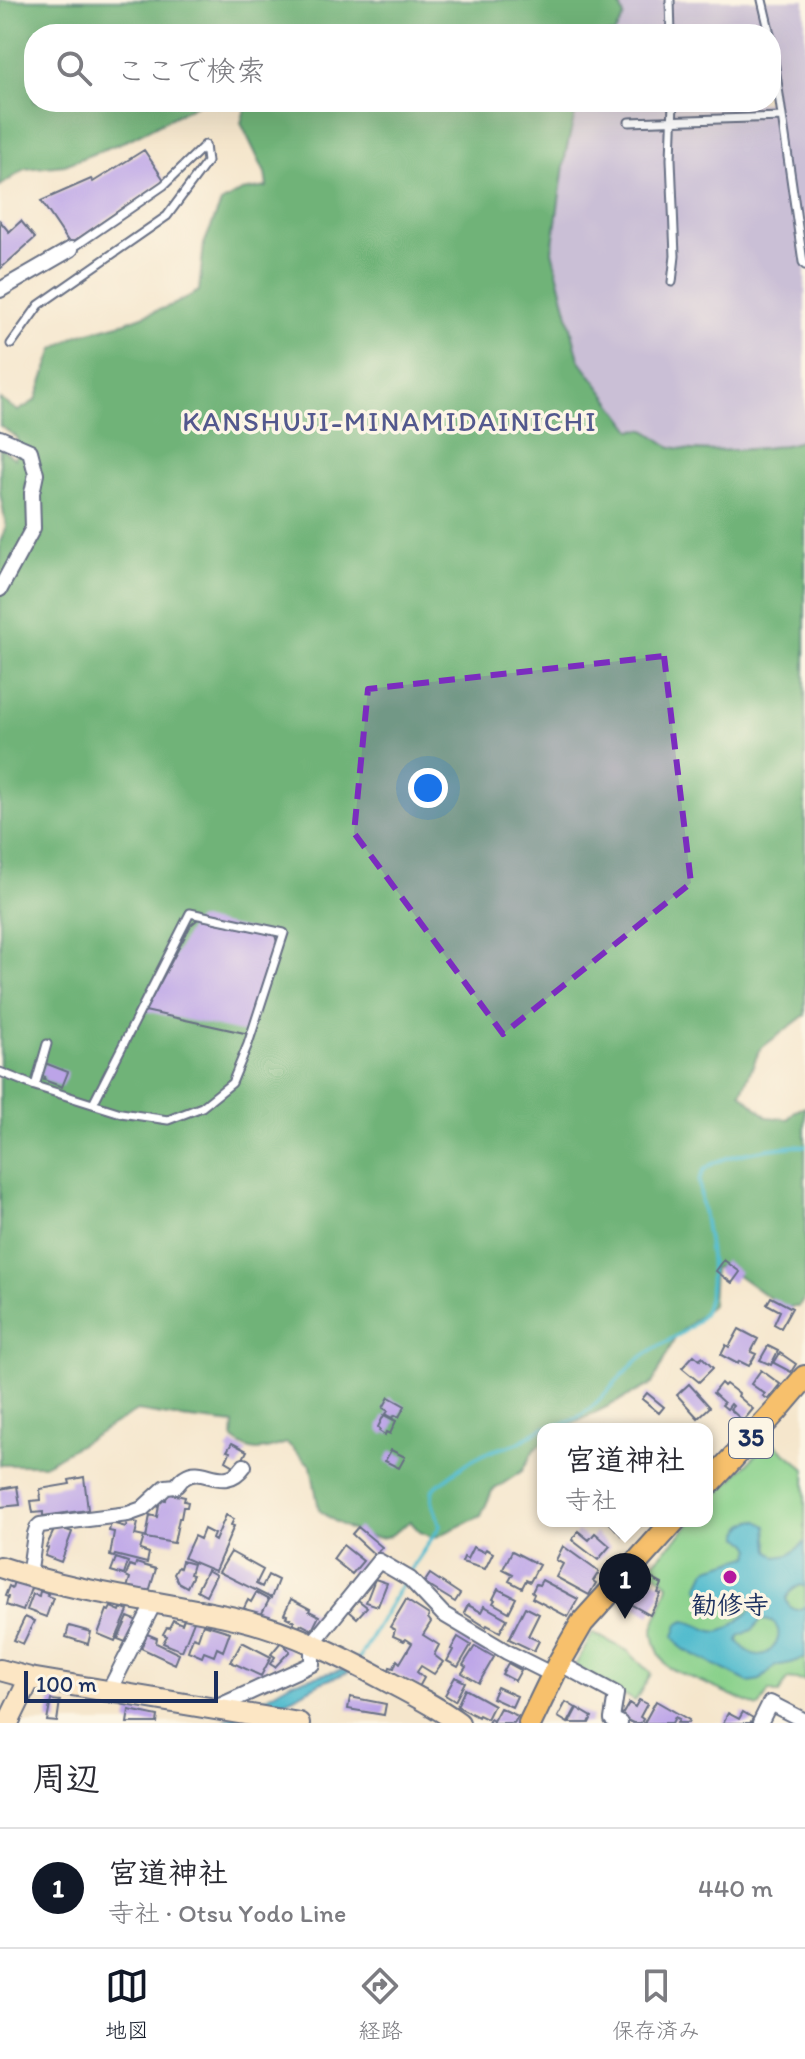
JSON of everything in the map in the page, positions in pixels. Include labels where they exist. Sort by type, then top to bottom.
[{"type":"main road","name":"35","points":[[713,1480],[801,1388]]},
{"type":"main road","points":[[530,1723],[582,1623],[669,1527]]},
{"type":"street","points":[[0,290],[71,249]]},
{"type":"street","points":[[0,589],[33,528],[32,493],[36,474],[30,451],[3,443]]},
{"type":"street","points":[[29,1577],[35,1534],[40,1525],[128,1514],[142,1509],[166,1487],[176,1486],[187,1475],[226,1479],[234,1477],[244,1466]]},
{"type":"street","points":[[218,1708],[312,1664],[312,1644],[379,1561],[410,1579],[443,1614],[507,1652],[616,1694],[612,1719],[620,1723]]},
{"type":"street","points":[[0,1567],[78,1589],[241,1620],[294,1636],[354,1664],[439,1709],[459,1723]]},
{"type":"street","points":[[109,1691],[154,1603]]},
{"type":"street","points":[[0,1670],[30,1678],[299,1723]]},
{"type":"street","points":[[8,1723],[30,1678]]},
{"type":"street","points":[[760,1723],[770,1703],[805,1721]]},
{"type":"lane","points":[[670,0],[671,24]]},
{"type":"lane","points":[[762,0],[767,24]]},
{"type":"lane","points":[[781,110],[805,265]]},
{"type":"lane","points":[[672,282],[675,256],[671,159],[673,112]]},
{"type":"lane","points":[[629,122],[782,117]]},
{"type":"lane","points":[[11,344],[39,305],[167,216],[207,162],[205,145],[164,185],[71,249]]},
{"type":"lane","points":[[0,1072],[35,1086],[121,1113],[168,1120],[202,1107],[232,1083],[284,933],[190,913],[93,1104]]},
{"type":"lane","points":[[35,1086],[47,1044]]},
{"type":"highlighted area","points":[[664,656],[691,883],[503,1034],[354,833],[368,689]]},
{"type":"shaded area","points":[[629,0],[805,0],[805,456],[691,493],[542,356],[562,127],[573,112],[781,112],[781,24],[614,24],[615,13]]},
{"type":"green space","points":[[0,0],[618,0],[624,17],[620,24],[24,24],[24,112],[183,112],[130,139],[65,165],[25,169],[0,186]]},
{"type":"green space","points":[[244,112],[576,112],[566,151],[552,251],[579,359],[632,430],[648,431],[672,447],[740,450],[779,446],[805,439],[805,1015],[760,1049],[741,1093],[767,1117],[788,1119],[795,1111],[805,1107],[805,1298],[798,1307],[782,1307],[725,1266],[714,1268],[712,1305],[676,1336],[652,1384],[575,1423],[537,1423],[537,1447],[522,1471],[492,1491],[481,1516],[434,1538],[420,1532],[410,1521],[392,1535],[381,1538],[342,1526],[319,1510],[311,1466],[287,1443],[265,1449],[247,1448],[233,1439],[234,1424],[137,1411],[44,1465],[0,1465],[0,543],[6,526],[0,492],[0,447],[15,459],[18,438],[0,426],[0,399],[18,411],[36,400],[54,349],[78,335],[126,322],[175,304],[199,291],[204,244],[221,203],[242,191],[267,187],[265,173],[241,123]]},
{"type":"green space","name":"勧修寺","points":[[773,1442],[805,1469],[805,1681],[787,1679],[779,1694],[769,1691],[758,1707],[669,1668],[660,1655],[653,1629],[668,1586],[651,1569],[651,1565],[687,1527],[713,1527],[713,1500],[767,1443]]},
{"type":"green space","points":[[593,1633],[628,1651],[651,1674],[635,1701],[575,1666]]},
{"type":"water","points":[[757,1520],[767,1526],[769,1550],[777,1557],[789,1555],[805,1542],[805,1587],[796,1587],[786,1599],[789,1606],[796,1610],[805,1605],[805,1657],[775,1666],[760,1680],[748,1682],[685,1650],[674,1636],[678,1624],[685,1621],[712,1631],[723,1631],[754,1606],[753,1598],[747,1595],[723,1601],[710,1599],[701,1594],[698,1587],[709,1568],[749,1556],[752,1549],[740,1533],[744,1525]],"holes":[[[761,1620],[772,1622],[778,1629],[778,1637],[775,1646],[768,1652],[759,1655],[749,1652],[738,1641],[739,1636],[752,1630]]]},
{"type":"water","points":[[360,1656],[349,1672],[320,1683],[246,1723],[221,1723],[292,1682],[345,1669]]},
{"type":"building","points":[[144,150],[164,180],[70,244],[41,201],[91,179],[93,182]]},
{"type":"building","points":[[0,221],[9,232],[21,221],[35,238],[0,269]]},
{"type":"building","points":[[198,919],[275,935],[278,946],[249,1034],[145,1011],[191,925]]},
{"type":"building","points":[[45,1063],[68,1072],[62,1087],[44,1080],[45,1077],[40,1075]]},
{"type":"building","points":[[724,1260],[740,1272],[732,1283],[716,1271]]},
{"type":"building","points":[[771,1297],[792,1308],[781,1328],[774,1324],[780,1311],[767,1304]]},
{"type":"building","points":[[739,1329],[758,1339],[751,1352],[756,1354],[749,1366],[721,1355]]},
{"type":"building","points":[[768,1346],[778,1351],[771,1365],[760,1360]]},
{"type":"building","points":[[780,1353],[796,1364],[791,1372],[774,1363]]},
{"type":"building","points":[[694,1355],[700,1360],[702,1357],[713,1368],[699,1382],[682,1368]]},
{"type":"building","points":[[761,1370],[780,1384],[768,1399],[751,1384]]},
{"type":"building","points":[[721,1383],[739,1394],[753,1409],[743,1421],[730,1409],[731,1404],[727,1409],[713,1393]]},
{"type":"building","points":[[689,1384],[710,1407],[698,1418],[677,1395]]},
{"type":"building","points":[[647,1393],[664,1407],[659,1413],[642,1399]]},
{"type":"building","points":[[389,1397],[405,1406],[399,1417],[395,1415],[393,1418],[383,1408]]},
{"type":"building","points":[[384,1415],[396,1421],[390,1434],[386,1432],[385,1435],[378,1427]]},
{"type":"building","points":[[232,1443],[247,1451],[238,1468],[226,1461]]},
{"type":"building","points":[[391,1450],[405,1457],[399,1468],[385,1461]]},
{"type":"building","points":[[84,1477],[88,1510],[43,1516],[43,1512],[33,1513],[31,1501],[41,1500],[40,1489],[70,1484],[69,1480]]},
{"type":"building","points":[[17,1486],[20,1505],[0,1507],[0,1489]]},
{"type":"building","points":[[167,1493],[185,1497],[184,1501],[188,1502],[179,1518],[174,1543],[146,1538],[150,1515],[157,1517],[160,1499],[166,1500]]},
{"type":"building","points":[[226,1515],[234,1519],[231,1525],[234,1526],[215,1571],[184,1558],[194,1536],[200,1539],[204,1529],[214,1534],[212,1539],[215,1541]]},
{"type":"building","points":[[127,1520],[138,1523],[135,1535],[144,1537],[140,1550],[149,1553],[147,1563],[110,1556],[114,1532],[109,1531],[111,1523],[126,1527]]},
{"type":"building","points":[[56,1526],[72,1532],[61,1562],[45,1556]]},
{"type":"building","points":[[358,1527],[382,1547],[375,1555],[352,1534]]},
{"type":"building","points":[[614,1527],[629,1527],[624,1535]]},
{"type":"building","points":[[578,1531],[589,1540],[595,1533],[610,1546],[598,1560],[572,1540]]},
{"type":"building","points":[[343,1545],[363,1561],[352,1574],[333,1559]]},
{"type":"building","points":[[563,1546],[599,1572],[589,1595],[556,1577],[563,1564],[556,1560]]},
{"type":"building","points":[[473,1547],[493,1553],[485,1569],[462,1562]]},
{"type":"building","points":[[512,1551],[539,1565],[530,1582],[526,1580],[522,1588],[509,1581],[513,1574],[503,1569]]},
{"type":"building","points":[[231,1552],[263,1570],[256,1584],[262,1587],[268,1575],[278,1580],[271,1598],[219,1572]]},
{"type":"building","points":[[116,1558],[128,1562],[124,1575],[111,1571]]},
{"type":"building","points":[[182,1561],[193,1564],[190,1574],[193,1575],[187,1587],[178,1582],[174,1574]]},
{"type":"building","points":[[136,1563],[156,1569],[148,1595],[127,1588],[130,1578],[126,1576],[130,1565],[135,1567]]},
{"type":"building","points":[[207,1570],[216,1575],[206,1595],[197,1590]]},
{"type":"building","points":[[430,1574],[460,1594],[455,1602],[424,1583]]},
{"type":"building","points":[[649,1577],[662,1584],[658,1593],[661,1594],[650,1615],[625,1601],[636,1581],[645,1586]]},
{"type":"building","points":[[375,1579],[387,1583],[378,1606],[366,1602]]},
{"type":"building","points":[[542,1580],[578,1599],[568,1617],[532,1598],[536,1584],[539,1585]]},
{"type":"building","points":[[14,1581],[31,1588],[23,1611],[6,1605],[8,1597],[5,1596]]},
{"type":"building","points":[[498,1589],[516,1598],[509,1612],[493,1603]]},
{"type":"building","points":[[40,1591],[53,1598],[46,1617],[27,1610],[33,1594],[39,1596]]},
{"type":"building","points":[[256,1593],[269,1600],[260,1617],[244,1608]]},
{"type":"building","points":[[291,1599],[319,1616],[312,1630],[301,1624],[299,1628],[293,1625],[294,1621],[286,1617],[284,1614]]},
{"type":"building","points":[[358,1600],[367,1607],[357,1618],[349,1611]]},
{"type":"building","points":[[406,1600],[429,1615],[431,1622],[423,1635],[439,1645],[434,1655],[443,1662],[434,1674],[421,1666],[417,1672],[424,1678],[419,1687],[389,1670],[390,1667],[394,1668],[397,1660],[400,1663],[412,1643],[393,1636],[395,1630],[390,1627]]},
{"type":"building","points":[[468,1605],[481,1612],[484,1606],[507,1619],[500,1632],[464,1613]]},
{"type":"building","points":[[111,1607],[128,1611],[115,1641],[98,1634]]},
{"type":"building","points":[[525,1607],[539,1614],[528,1636],[539,1641],[534,1651],[509,1639]]},
{"type":"building","points":[[185,1616],[194,1621],[182,1651],[163,1643],[167,1636],[163,1634],[173,1620],[182,1624]]},
{"type":"building","points":[[25,1617],[34,1621],[23,1644],[14,1640]]},
{"type":"building","points":[[128,1617],[138,1621],[128,1643],[118,1639]]},
{"type":"building","points":[[203,1624],[230,1632],[223,1651],[217,1648],[214,1656],[204,1652],[202,1657],[188,1651],[193,1637],[198,1639]]},
{"type":"building","points":[[69,1626],[91,1632],[88,1644],[66,1637]]},
{"type":"building","points":[[147,1634],[157,1638],[156,1643],[179,1654],[175,1664],[141,1648]]},
{"type":"building","points":[[458,1637],[471,1645],[458,1667],[447,1661]]},
{"type":"building","points":[[242,1642],[271,1657],[261,1676],[231,1662]]},
{"type":"building","points":[[281,1642],[290,1651],[275,1667],[270,1664],[275,1657],[271,1654]]},
{"type":"building","points":[[475,1646],[494,1657],[479,1683],[462,1673],[466,1667],[463,1665]]},
{"type":"building","points":[[508,1663],[521,1670],[515,1681],[502,1674]]},
{"type":"building","points":[[455,1677],[465,1682],[455,1701],[445,1695]]},
{"type":"building","points":[[497,1687],[517,1696],[512,1707],[492,1698]]},
{"type":"building","points":[[465,1689],[494,1705],[487,1719],[457,1706]]},
{"type":"building","points":[[350,1697],[386,1704],[384,1715],[348,1709]]},
{"type":"building","points":[[51,1700],[60,1701],[57,1722],[47,1721]]},
{"type":"building","points":[[639,1700],[647,1704],[640,1717],[643,1719],[641,1723],[621,1717],[629,1703],[635,1707]]},
{"type":"building","points":[[656,1701],[689,1720],[688,1723],[677,1723],[679,1719],[675,1717],[672,1723],[644,1723]]},
{"type":"building","points":[[566,1702],[576,1708],[568,1723],[558,1717]]},
{"type":"building","points":[[500,1708],[518,1716],[514,1723],[488,1723],[490,1719],[493,1721]]},
{"type":"building","points":[[577,1708],[592,1717],[589,1723],[569,1723]]},
{"type":"building","points":[[129,1710],[158,1716],[157,1723],[127,1723]]},
{"type":"building","points":[[743,1712],[753,1718],[750,1723],[723,1723],[728,1713],[739,1719]]},
{"type":"waterway","points":[[566,1423],[583,1414],[635,1363],[688,1329],[702,1315],[710,1291],[711,1275],[699,1180],[705,1169],[738,1155],[805,1146]]},
{"type":"waterway","points":[[359,1658],[440,1526],[433,1504],[433,1489],[482,1455],[518,1443],[537,1431]]},
{"type":"place","name":"勧修寺","points":[[730,1577]]},
{"type":"place","name":"宮道神社","points":[[625,1619]]},
{"type":"district","name":"KANSHUJI-MINAMIDAINICHI","points":[[390,421]]}]
